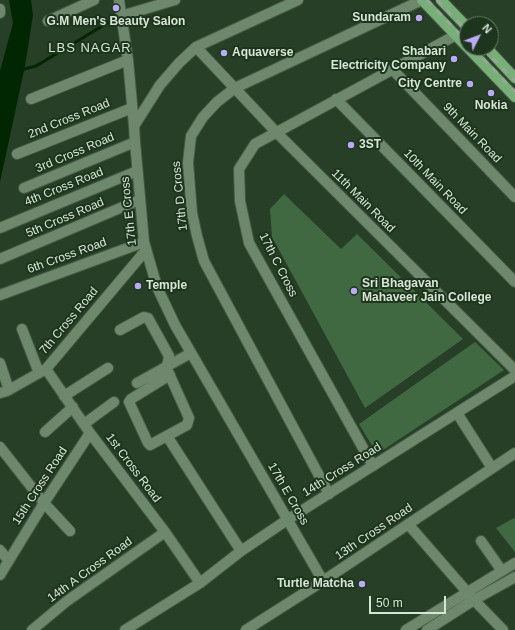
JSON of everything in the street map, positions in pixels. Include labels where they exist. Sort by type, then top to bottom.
[{"type":"main road","points":[[422,0],[459,39]]},
{"type":"main road","points":[[441,0],[459,19]]},
{"type":"main road","points":[[475,56],[515,97]]},
{"type":"main road","points":[[494,56],[515,78]]},
{"type":"street","points":[[48,21],[94,0]]},
{"type":"street","points":[[120,10],[175,0]]},
{"type":"street","points":[[134,126],[160,85],[196,46],[298,0]]},
{"type":"street","name":"17th D Cross","points":[[329,494],[204,261],[192,213],[188,163],[191,136],[203,117],[212,107],[235,88],[422,0]]},
{"type":"street","name":"17th E Cross","points":[[120,10],[128,60],[139,200],[145,246],[157,287],[175,325],[323,581]]},
{"type":"street","name":"17th C Cross","points":[[373,466],[249,243],[240,201],[239,169],[255,144],[456,35]]},
{"type":"street","name":"11th Main Road","points":[[196,46],[276,132],[515,370]]},
{"type":"street","points":[[31,99],[128,60]]},
{"type":"street","name":"9th Main Road","points":[[393,70],[515,197]]},
{"type":"street","name":"10th Main Road","points":[[336,99],[515,282]]},
{"type":"street","name":"2nd Cross Road","points":[[17,154],[132,108]]},
{"type":"street","name":"3rd Cross Road","points":[[24,188],[135,142]]},
{"type":"street","name":"4th Cross Road","points":[[0,228],[137,171]]},
{"type":"street","name":"5th Cross Road","points":[[0,259],[139,200]]},
{"type":"street","name":"6th Cross Road","points":[[0,295],[145,246]]},
{"type":"street","name":"7th Cross Road","points":[[5,391],[42,371],[145,246]]},
{"type":"street","points":[[120,330],[144,317],[148,318],[169,356],[168,371],[189,418],[187,425],[152,445],[149,444],[129,404],[131,399],[168,371],[191,353]]},
{"type":"street","name":"1st Cross Road","points":[[22,329],[42,371],[64,396],[165,532],[200,583]]},
{"type":"street","points":[[0,363],[5,391]]},
{"type":"street","points":[[64,396],[108,368]]},
{"type":"street","points":[[137,383],[168,371]]},
{"type":"street","name":"14th Cross Road","points":[[125,630],[200,583],[241,551],[287,520],[515,376]]},
{"type":"street","points":[[84,424],[114,402]]},
{"type":"street","points":[[45,432],[72,407]]},
{"type":"street","points":[[457,413],[492,468]]},
{"type":"street","name":"15th Cross Road","points":[[0,575],[44,503],[90,433]]},
{"type":"street","points":[[167,436],[241,551]]},
{"type":"street","points":[[0,447],[44,503],[70,531]]},
{"type":"street","name":"13th Cross Road","points":[[246,630],[323,581],[515,453]]},
{"type":"street","points":[[408,524],[468,591],[474,600],[503,630]]},
{"type":"street","name":"14th A Cross Road","points":[[32,630],[67,601],[165,532]]},
{"type":"street","points":[[481,541],[502,571]]},
{"type":"street","points":[[0,550],[8,560]]},
{"type":"street","points":[[406,630],[515,563]]},
{"type":"street","points":[[427,630],[474,600],[515,577]]},
{"type":"shaded area","points":[[9,0],[31,0],[33,15],[25,66],[0,182],[0,71],[13,23]]},
{"type":"shaded area","name":"Sri Bhagavan Mahaveer Jain College","points":[[284,194],[341,249],[357,234],[463,339],[365,408],[272,237],[270,209]]},
{"type":"shaded area","points":[[475,342],[504,370],[377,454],[359,424]]},
{"type":"shaded area","points":[[514,518],[515,519],[515,552],[496,528]]},
{"type":"waterway","points":[[21,70],[36,66],[119,16]]},
{"type":"railway","points":[[427,0],[459,34]]},
{"type":"railway","points":[[437,0],[459,23]]},
{"type":"railway","points":[[481,56],[515,92]]},
{"type":"railway","points":[[491,56],[515,81]]},
{"type":"place","name":"G.M Men's Beauty Salon","points":[[116,8]]},
{"type":"place","name":"Sundaram","points":[[419,18]]},
{"type":"place","name":"Aquaverse","points":[[224,53]]},
{"type":"place","name":"Shabari Electricity Company","points":[[454,59]]},
{"type":"place","name":"City Centre","points":[[470,84]]},
{"type":"place","name":"Nokia","points":[[491,93]]},
{"type":"place","name":"3ST","points":[[351,145]]},
{"type":"place","name":"Temple","points":[[138,286]]},
{"type":"place","name":"Sri Bhagavan Mahaveer Jain College","points":[[354,291]]},
{"type":"place","name":"Turtle Matcha","points":[[362,584]]},
{"type":"district","name":"LBS NAGAR","points":[[90,48]]}]
